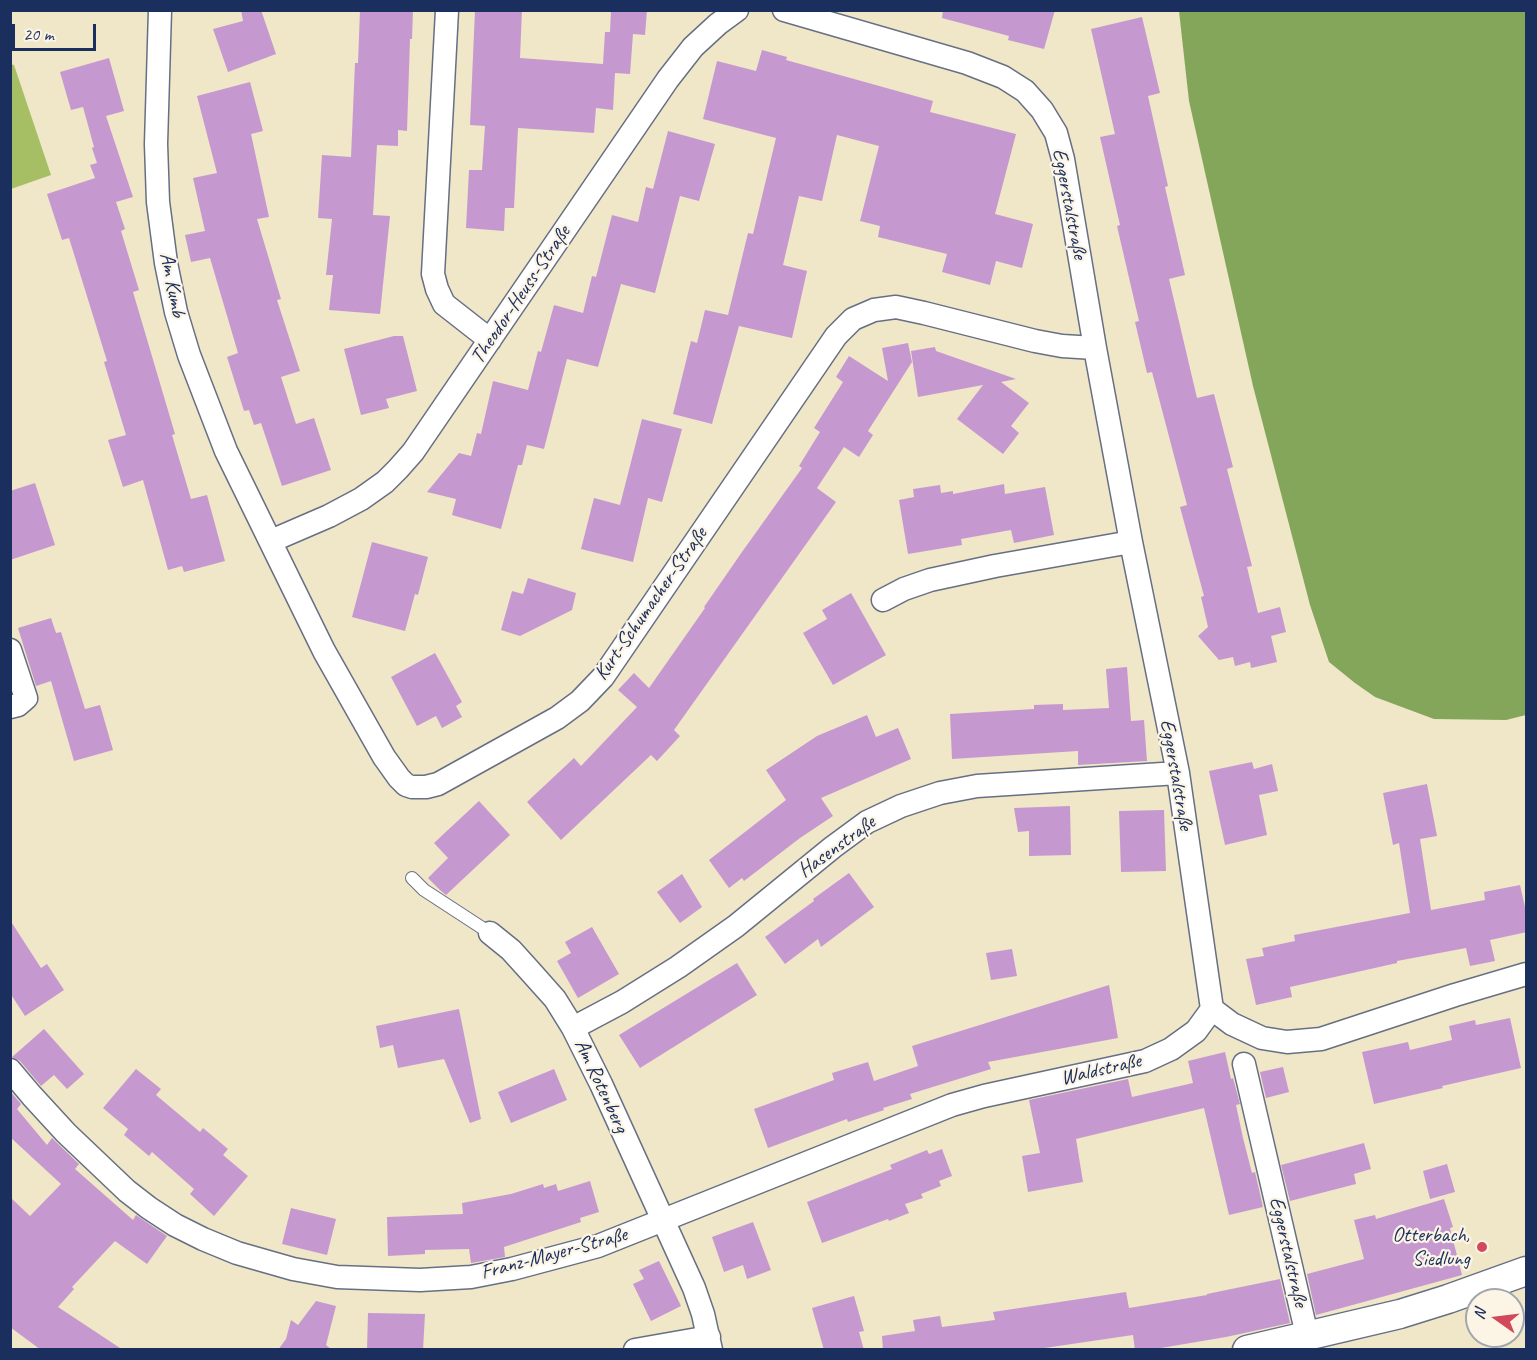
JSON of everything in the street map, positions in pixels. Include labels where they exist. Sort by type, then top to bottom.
[{"type":"street","name":"Am Kumb","points":[[160,10],[156,144],[158,202],[166,263],[176,312],[189,355],[226,451],[271,541]]},
{"type":"street","points":[[447,10],[433,274],[436,289],[444,304],[490,340]]},
{"type":"street","name":"Theodor-Heuss-Straße","points":[[271,541],[329,516],[361,499],[385,482],[413,452],[668,79],[693,47],[737,10]]},
{"type":"street","name":"Eggerstalstraße","points":[[784,10],[967,63],[1003,77],[1025,91],[1042,110],[1056,133],[1065,171],[1131,542],[1178,773],[1212,1010]]},
{"type":"street","name":"Kurt-Schumacher-Straße","points":[[271,541],[324,651],[384,757],[406,785],[426,787],[438,784],[557,718],[580,701],[603,677],[836,336],[853,319],[874,310],[897,308],[1035,341],[1062,346],[1095,348]]},
{"type":"street","points":[[883,600],[904,589],[930,580],[1131,542]]},
{"type":"street","points":[[10,650],[18,703]]},
{"type":"street","name":"Hasenstraße","points":[[573,1028],[622,1002],[678,967],[736,926],[867,822],[901,806],[939,793],[977,786],[1178,773]]},
{"type":"street","name":"Am Rotenberg","points":[[490,933],[511,950],[555,999],[573,1028],[694,1288],[710,1343]]},
{"type":"street","points":[[1212,1010],[1232,1024],[1262,1038],[1287,1042],[1321,1039],[1527,974]]},
{"type":"street","name":"Waldstraße","points":[[663,1221],[952,1105],[1145,1061],[1171,1049],[1196,1031],[1212,1010]]},
{"type":"street","name":"Eggerstalstraße","points":[[1244,1064],[1307,1335]]},
{"type":"street","name":"Franz-Mayer-Straße","points":[[10,1070],[66,1132],[127,1191],[149,1208],[203,1239],[237,1253],[293,1269],[337,1277],[384,1280],[471,1277],[576,1253],[663,1221]]},
{"type":"street","points":[[1247,1350],[1400,1314],[1527,1271]]},
{"type":"street","points":[[634,1350],[710,1343]]},
{"type":"lane","name":"Am Rotenberg","points":[[412,878],[424,890],[490,933]]},
{"type":"green space","points":[[1179,11],[1526,11],[1526,715],[1506,720],[1434,719],[1375,697],[1329,662],[1310,605],[1253,386],[1189,101]]},
{"type":"green space","points":[[10,64],[14,65],[51,175],[11,189]]},
{"type":"building","points":[[241,10],[261,10],[276,54],[228,72],[213,29],[243,21]]},
{"type":"building","points":[[360,10],[413,10],[407,131],[398,130],[398,146],[377,145],[373,215],[390,216],[380,314],[329,310],[333,275],[326,275],[332,219],[318,218],[322,155],[351,157]]},
{"type":"building","points":[[475,10],[522,10],[520,58],[603,64],[605,32],[610,32],[611,10],[647,10],[645,35],[633,34],[630,74],[615,73],[613,110],[596,108],[594,133],[518,128],[514,208],[505,208],[504,231],[466,228],[469,170],[482,170],[485,126],[470,125]]},
{"type":"building","points":[[943,10],[1055,10],[1044,49],[1008,40],[1009,36],[942,18]]},
{"type":"building","points":[[1142,17],[1160,93],[1148,96],[1185,275],[1169,279],[1197,398],[1214,394],[1233,467],[1227,469],[1252,566],[1247,567],[1258,613],[1280,607],[1286,632],[1271,636],[1277,662],[1251,668],[1250,662],[1235,666],[1233,657],[1219,660],[1198,636],[1208,627],[1201,597],[1204,596],[1180,507],[1187,505],[1152,372],[1147,373],[1135,322],[1139,321],[1117,226],[1120,225],[1100,137],[1115,134],[1091,29]]},
{"type":"building","points":[[762,50],[787,57],[786,60],[933,101],[930,112],[1016,134],[995,214],[1033,224],[1022,268],[996,261],[990,285],[942,272],[947,254],[878,237],[880,226],[860,221],[879,146],[837,135],[822,201],[799,196],[783,265],[807,271],[792,338],[739,326],[712,424],[673,414],[691,341],[697,343],[705,310],[728,315],[748,233],[753,234],[776,138],[703,119],[717,61],[756,71]]},
{"type":"building","points":[[109,58],[124,111],[106,116],[133,197],[116,202],[125,229],[121,231],[139,290],[133,292],[175,434],[172,435],[191,499],[207,495],[225,561],[184,572],[182,566],[168,570],[143,480],[123,487],[108,440],[126,435],[104,362],[107,361],[69,238],[62,240],[47,194],[95,178],[90,165],[97,163],[83,107],[71,110],[60,72]]},
{"type":"building","points":[[250,82],[263,131],[251,134],[269,217],[257,219],[281,299],[277,300],[300,371],[281,377],[296,424],[314,418],[331,470],[282,486],[261,423],[254,425],[249,410],[244,411],[227,357],[238,353],[210,258],[191,262],[185,235],[205,231],[193,178],[217,173],[197,96]]},
{"type":"building","points":[[668,131],[715,144],[699,201],[680,196],[655,293],[621,284],[598,367],[567,359],[544,449],[527,445],[522,465],[518,465],[501,529],[452,515],[456,499],[427,492],[459,453],[471,456],[477,433],[481,434],[493,381],[528,390],[538,351],[541,352],[554,305],[583,313],[592,276],[596,277],[612,215],[638,222],[646,187],[653,189]]},
{"type":"building","points":[[394,336],[403,336],[417,391],[386,399],[389,408],[361,415],[344,349]]},
{"type":"building","points":[[908,343],[912,362],[868,431],[873,435],[859,457],[844,447],[817,488],[836,502],[674,730],[680,736],[657,761],[651,755],[561,840],[527,802],[574,758],[581,766],[637,707],[618,690],[634,673],[649,688],[802,468],[799,466],[820,432],[814,428],[843,382],[836,377],[849,356],[888,381],[882,348]]},
{"type":"building","points":[[935,347],[936,351],[1016,379],[1001,382],[1029,403],[1011,426],[1019,433],[1003,454],[957,419],[983,385],[918,397],[911,351]]},
{"type":"building","points":[[642,419],[682,429],[662,502],[648,498],[633,562],[581,549],[594,498],[620,505]]},
{"type":"building","points":[[35,483],[55,545],[10,560],[10,491]]},
{"type":"building","points":[[1004,484],[1005,494],[1045,487],[1054,535],[1014,543],[1011,530],[961,539],[962,545],[908,554],[899,500],[914,497],[913,489],[940,485],[941,493],[953,491],[953,494]]},
{"type":"building","points":[[372,542],[428,557],[405,631],[352,617]]},
{"type":"building","points":[[528,578],[576,593],[572,610],[520,636],[501,630],[512,591],[523,594]]},
{"type":"building","points":[[851,593],[886,655],[833,685],[803,633],[827,619],[822,610]]},
{"type":"building","points":[[51,618],[56,633],[61,632],[85,709],[100,705],[113,750],[74,761],[51,681],[36,686],[18,628]]},
{"type":"building","points":[[435,653],[462,702],[456,706],[462,717],[442,728],[436,716],[417,726],[391,677]]},
{"type":"building","points":[[1127,667],[1131,721],[1144,720],[1147,761],[1078,765],[1078,751],[952,759],[950,714],[1034,709],[1034,705],[1063,704],[1063,710],[1109,708],[1106,669]]},
{"type":"building","points":[[867,715],[876,737],[898,728],[911,759],[821,798],[833,816],[744,881],[742,878],[729,888],[709,860],[786,800],[766,770],[817,736]]},
{"type":"building","points":[[1252,762],[1254,769],[1272,764],[1278,791],[1259,795],[1267,835],[1225,845],[1209,771]]},
{"type":"building","points":[[1427,784],[1437,836],[1420,839],[1431,910],[1485,900],[1484,892],[1520,885],[1527,916],[1527,932],[1490,940],[1495,961],[1470,966],[1466,948],[1397,961],[1397,963],[1290,987],[1292,997],[1256,1005],[1246,959],[1264,956],[1262,948],[1295,941],[1294,935],[1410,913],[1399,843],[1393,845],[1383,793]]},
{"type":"building","points":[[479,801],[510,835],[446,895],[428,878],[448,858],[434,843]]},
{"type":"building","points":[[1070,806],[1071,855],[1029,856],[1029,831],[1018,832],[1014,808]]},
{"type":"building","points":[[1164,810],[1166,871],[1121,872],[1119,811]]},
{"type":"building","points":[[849,873],[874,907],[821,947],[818,939],[785,964],[765,937]]},
{"type":"building","points":[[682,874],[702,907],[680,923],[657,892]]},
{"type":"building","points":[[10,920],[41,968],[47,964],[64,990],[25,1016],[10,993]]},
{"type":"building","points":[[592,927],[619,974],[578,998],[557,961],[571,953],[565,942]]},
{"type":"building","points":[[1012,949],[1017,976],[991,980],[986,953]]},
{"type":"building","points":[[737,963],[757,995],[640,1068],[619,1035]]},
{"type":"building","points":[[1109,985],[1118,1038],[988,1062],[991,1069],[910,1094],[912,1099],[883,1108],[884,1110],[848,1122],[847,1119],[768,1148],[754,1109],[834,1080],[832,1073],[868,1062],[874,1081],[918,1066],[912,1046]]},
{"type":"building","points":[[459,1009],[481,1119],[470,1123],[444,1059],[398,1068],[393,1045],[380,1048],[376,1026]]},
{"type":"building","points":[[1510,1018],[1521,1068],[1374,1104],[1362,1052],[1408,1042],[1410,1050],[1452,1040],[1449,1026],[1475,1020],[1476,1025]]},
{"type":"building","points":[[44,1029],[84,1074],[67,1089],[54,1075],[41,1086],[20,1061],[12,1057]]},
{"type":"building","points":[[1225,1052],[1240,1104],[1236,1105],[1243,1138],[1252,1173],[1255,1172],[1263,1207],[1229,1215],[1204,1108],[1076,1139],[1083,1182],[1028,1192],[1022,1156],[1040,1153],[1029,1100],[1128,1079],[1132,1097],[1193,1083],[1188,1061]]},
{"type":"building","points":[[1283,1067],[1289,1092],[1266,1098],[1260,1072]]},
{"type":"building","points":[[136,1069],[161,1089],[156,1095],[200,1132],[203,1128],[228,1149],[223,1155],[248,1176],[214,1216],[190,1194],[194,1189],[152,1152],[149,1156],[124,1135],[128,1129],[103,1108]]},
{"type":"building","points":[[554,1069],[567,1100],[511,1123],[498,1092]]},
{"type":"building","points":[[10,1091],[21,1104],[17,1109],[47,1145],[52,1138],[79,1164],[75,1169],[133,1220],[136,1215],[167,1236],[147,1264],[115,1241],[72,1287],[74,1289],[58,1307],[123,1350],[41,1350],[10,1327],[10,1197],[30,1216],[61,1184],[10,1137]]},
{"type":"building","points":[[1364,1143],[1371,1169],[1354,1174],[1356,1184],[1290,1201],[1281,1165]]},
{"type":"building","points":[[942,1149],[952,1176],[939,1181],[941,1186],[921,1194],[923,1198],[905,1204],[909,1213],[822,1243],[807,1202],[892,1169],[890,1165],[927,1150],[929,1154]]},
{"type":"building","points":[[1447,1164],[1455,1192],[1430,1199],[1423,1171]]},
{"type":"building","points":[[590,1181],[599,1212],[580,1218],[581,1222],[504,1247],[505,1257],[471,1263],[469,1249],[425,1250],[425,1254],[388,1256],[387,1217],[463,1214],[462,1203],[511,1194],[543,1184],[544,1188],[556,1184],[558,1191]]},
{"type":"building","points":[[1444,1199],[1453,1227],[1450,1228],[1462,1275],[1316,1315],[1307,1274],[1364,1259],[1354,1220],[1375,1215],[1376,1219]]},
{"type":"building","points":[[291,1208],[336,1219],[327,1255],[282,1244]]},
{"type":"building","points":[[753,1222],[771,1270],[747,1279],[743,1265],[724,1272],[712,1237]]},
{"type":"building","points":[[659,1261],[681,1306],[651,1321],[633,1284],[644,1279],[639,1270]]},
{"type":"building","points":[[1280,1279],[1290,1323],[1226,1337],[1149,1350],[1135,1350],[1133,1335],[1031,1350],[883,1350],[882,1336],[915,1331],[913,1320],[940,1316],[942,1327],[995,1320],[993,1312],[1126,1292],[1129,1308],[1207,1295]]},
{"type":"building","points":[[854,1296],[864,1331],[859,1332],[864,1350],[824,1350],[812,1308]]},
{"type":"building","points":[[316,1301],[336,1306],[326,1345],[332,1350],[278,1350],[286,1339],[291,1320],[298,1325]]},
{"type":"building","points":[[368,1313],[425,1314],[423,1350],[367,1350]]},
{"type":"place","name":"Otterbach, Siedlung","points":[[1482,1247]]}]
